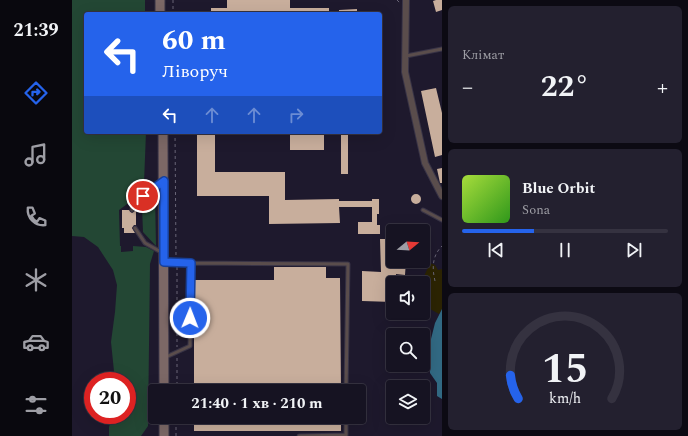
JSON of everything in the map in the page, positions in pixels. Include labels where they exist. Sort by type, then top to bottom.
[{"type":"street","points":[[160,0],[160,12]]},
{"type":"street","points":[[406,0],[406,72],[409,93],[425,163],[442,196]]},
{"type":"street","points":[[163,134],[164,384]]},
{"type":"street","points":[[163,435],[164,424]]},
{"type":"lane","points":[[406,56],[442,49]]},
{"type":"lane","points":[[132,210],[132,203],[164,181]]},
{"type":"lane","points":[[423,210],[442,220]]},
{"type":"lane","points":[[136,228],[145,243],[164,258],[191,263],[348,264],[346,384]]},
{"type":"lane","points":[[165,357],[190,346],[191,263]]},
{"type":"lane","points":[[299,436],[346,436],[346,424]]},
{"type":"path","points":[[173,0],[173,12]]},
{"type":"path","points":[[434,281],[434,255],[442,246]]},
{"type":"path","points":[[176,424],[176,436]]},
{"type":"green space","points":[[72,0],[145,0],[145,12],[84,12],[84,134],[146,134],[144,183],[152,182],[153,185],[119,210],[121,252],[133,251],[133,246],[146,247],[154,251],[150,264],[148,426],[141,436],[109,436],[110,424],[136,424],[136,372],[114,372],[111,342],[117,285],[113,270],[98,247],[84,237],[72,236]]},
{"type":"green space","points":[[155,194],[156,246],[143,232],[142,207],[143,202]]},
{"type":"sand","points":[[430,263],[435,265],[438,270],[442,269],[442,309],[439,314],[430,309],[430,276],[424,276],[428,268],[430,268]]},
{"type":"water","points":[[442,309],[442,399],[437,396],[437,383],[430,373],[430,343],[435,323]]},
{"type":"building","points":[[227,0],[290,0],[290,8],[329,8],[329,12],[211,12],[211,8],[227,8]]},
{"type":"building","points":[[442,0],[442,10],[436,12],[433,1]]},
{"type":"building","points":[[357,9],[357,12],[339,12],[339,10]]},
{"type":"building","points":[[436,88],[442,113],[442,155],[435,157],[421,91]]},
{"type":"building","points":[[197,134],[215,134],[215,172],[285,172],[285,200],[339,199],[339,201],[372,201],[372,199],[379,199],[377,225],[380,225],[380,234],[358,234],[358,222],[372,222],[372,207],[339,207],[340,223],[269,224],[269,196],[197,196]]},
{"type":"building","points":[[290,134],[324,134],[324,150],[290,150]]},
{"type":"building","points":[[341,134],[348,134],[348,174],[341,174]]},
{"type":"building","points":[[442,168],[442,183],[440,183],[437,169]]},
{"type":"building","points":[[414,194],[418,194],[420,195],[420,203],[414,204],[411,201],[411,197]]},
{"type":"building","points":[[122,210],[129,210],[132,213],[136,210],[136,225],[132,228],[135,233],[124,233],[124,228],[122,228]]},
{"type":"building","points":[[380,239],[386,239],[386,268],[406,268],[405,275],[396,274],[396,276],[386,276],[386,302],[362,301],[362,271],[381,272]]},
{"type":"building","points":[[274,267],[326,267],[326,278],[340,278],[341,384],[194,384],[194,280],[274,280]]},
{"type":"building","points":[[194,424],[341,424],[341,431],[194,431]]},
{"type":"route","points":[[143,196],[164,181],[164,262],[191,263],[190,318]]}]
